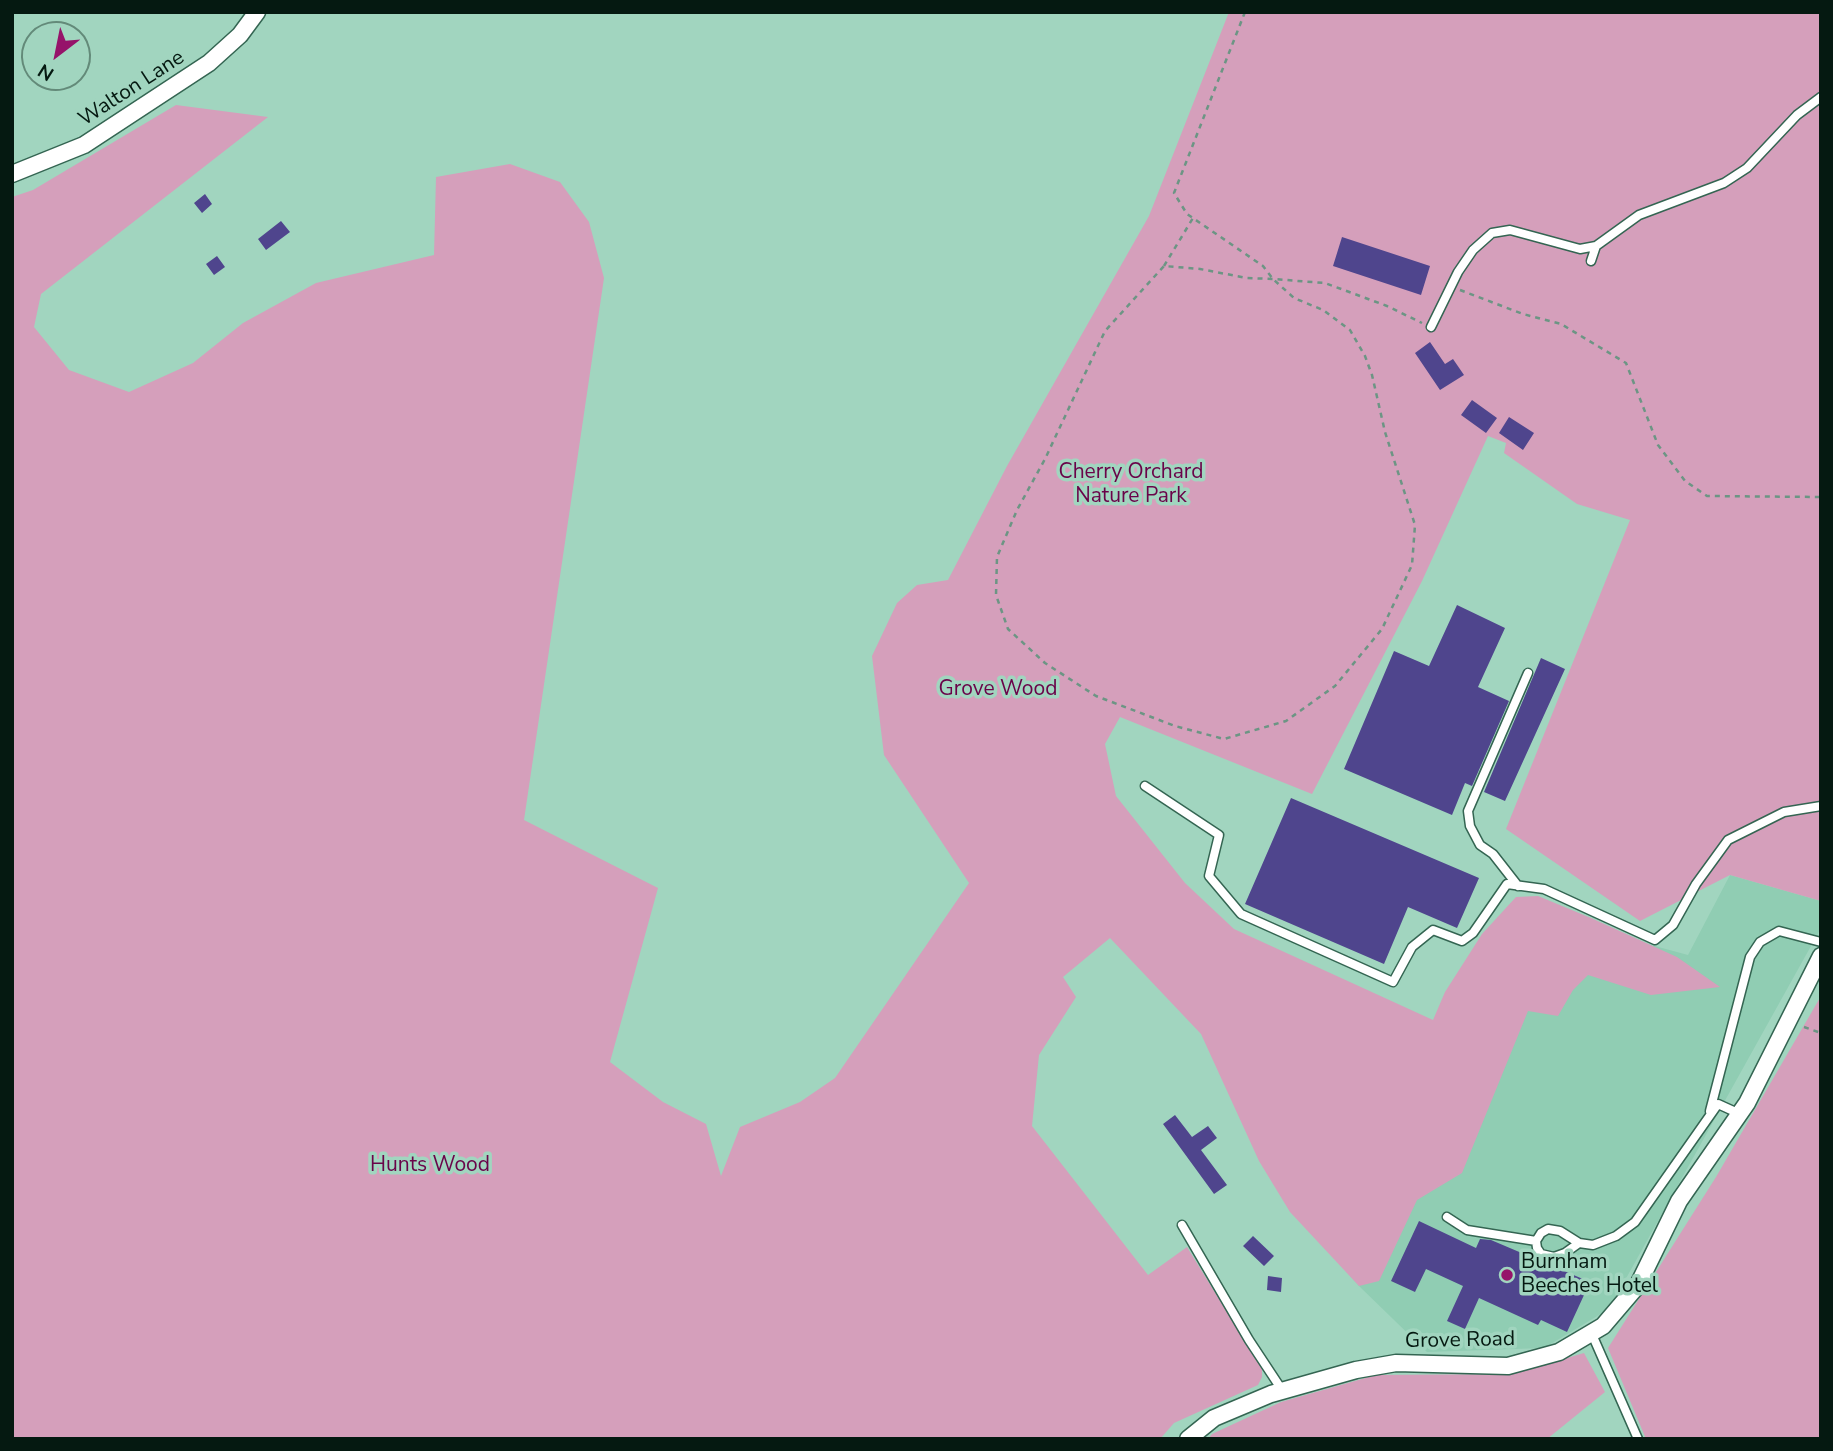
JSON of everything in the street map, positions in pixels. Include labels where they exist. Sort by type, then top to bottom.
[{"type":"street","name":"Walton Lane","points":[[12,174],[85,145],[209,63],[240,35],[257,12]]},
{"type":"street","name":"Grove Road","points":[[1188,1439],[1214,1418],[1282,1391],[1356,1370],[1396,1363],[1508,1366],[1559,1352],[1603,1326],[1638,1285],[1679,1201],[1740,1114],[1821,956]]},
{"type":"lane","points":[[1431,327],[1473,250],[1492,233],[1510,230],[1580,249],[1596,246],[1639,215],[1724,183],[1747,168],[1797,115],[1821,97]]},
{"type":"lane","points":[[1591,261],[1596,246]]},
{"type":"lane","points":[[1518,886],[1493,854],[1480,845],[1470,826],[1468,811],[1528,673]]},
{"type":"lane","points":[[1145,786],[1219,835],[1209,876],[1241,915],[1393,982],[1412,947],[1433,930],[1462,941],[1473,933],[1507,884],[1544,889],[1655,940],[1674,925],[1696,884],[1728,840],[1784,812],[1821,806]]},
{"type":"lane","points":[[1708,1116],[1750,957],[1759,942],[1779,931],[1821,942]]},
{"type":"lane","points":[[1579,1243],[1565,1254],[1548,1257],[1536,1248],[1536,1241],[1541,1233],[1548,1229],[1560,1231],[1579,1243],[1593,1245],[1616,1237],[1635,1222],[1718,1104],[1740,1114]]},
{"type":"lane","points":[[1447,1217],[1467,1230],[1536,1241]]},
{"type":"lane","points":[[1182,1225],[1282,1391]]},
{"type":"lane","points":[[1591,1332],[1639,1439]]},
{"type":"path","points":[[1193,218],[1164,266],[1105,331],[1007,534],[998,557],[996,594],[1009,629],[1045,663],[1096,696],[1175,726],[1224,739],[1286,721],[1335,687],[1382,629],[1412,565],[1415,525],[1385,432],[1372,375],[1350,330],[1323,310],[1294,298],[1263,266],[1193,218],[1187,214],[1174,193],[1245,12]]},
{"type":"path","points":[[1164,266],[1325,283],[1387,306],[1431,327]]},
{"type":"path","points":[[1451,286],[1523,314],[1561,324],[1626,363],[1658,445],[1685,481],[1707,496],[1821,497]]},
{"type":"path","points":[[1789,1021],[1821,1033]]},
{"type":"shaded area","points":[[1730,875],[1821,901],[1821,928],[1609,1309],[1544,1348],[1427,1352],[1359,1286],[1317,1239],[1529,912],[1688,955]]},
{"type":"green space","points":[[1229,12],[1817,12],[1821,16],[1821,901],[1730,875],[1640,921],[1506,829],[1630,520],[1577,504],[1504,453],[1506,443],[1488,436],[1422,581],[1312,794],[1120,717],[1105,744],[1116,796],[1185,883],[1234,929],[1433,1020],[1445,992],[1482,934],[1516,897],[1538,896],[1591,918],[1677,957],[1720,987],[1651,995],[1588,975],[1573,990],[1558,1016],[1528,1011],[1462,1173],[1417,1200],[1379,1281],[1359,1286],[1290,1212],[1259,1161],[1201,1034],[1110,938],[1063,977],[1076,997],[1039,1055],[1032,1126],[1148,1275],[1187,1247],[1262,1369],[1258,1385],[1174,1423],[1160,1439],[12,1439],[12,197],[33,190],[176,105],[268,117],[41,294],[34,327],[69,370],[129,392],[193,363],[243,323],[316,283],[434,255],[436,177],[510,164],[560,182],[589,222],[604,278],[524,820],[658,888],[610,1062],[663,1102],[706,1124],[721,1176],[740,1127],[800,1102],[835,1078],[969,883],[884,755],[872,656],[897,603],[917,585],[948,580],[1007,466],[1149,216]]},
{"type":"green space","points":[[1821,996],[1821,1439],[1646,1439],[1608,1348],[1716,1177]]},
{"type":"green space","points":[[1584,1353],[1605,1392],[1547,1439],[1208,1439],[1212,1434],[1281,1402],[1376,1375],[1513,1374]]},
{"type":"building","points":[[205,194],[212,204],[202,213],[194,203]]},
{"type":"building","points":[[281,221],[290,232],[266,250],[258,239]]},
{"type":"building","points":[[1342,237],[1430,266],[1421,295],[1333,266]]},
{"type":"building","points":[[217,256],[225,267],[214,275],[206,264]]},
{"type":"building","points":[[1430,342],[1445,364],[1453,359],[1464,375],[1440,390],[1415,353]]},
{"type":"building","points":[[1472,400],[1497,418],[1486,433],[1461,415]]},
{"type":"building","points":[[1509,417],[1534,433],[1523,450],[1499,433]]},
{"type":"building","points":[[1457,605],[1505,628],[1478,687],[1509,701],[1472,786],[1465,783],[1452,815],[1344,769],[1394,651],[1429,666]]},
{"type":"building","points":[[1541,658],[1565,669],[1505,801],[1484,792]]},
{"type":"building","points":[[1291,798],[1479,878],[1457,928],[1408,907],[1384,964],[1245,904]]},
{"type":"building","points":[[1175,1115],[1192,1137],[1208,1126],[1217,1138],[1201,1150],[1227,1185],[1214,1194],[1163,1124]]},
{"type":"building","name":"Burnham Beeches Hotel","points":[[1419,1221],[1476,1248],[1480,1239],[1491,1240],[1590,1282],[1567,1332],[1541,1320],[1538,1325],[1479,1298],[1465,1329],[1447,1321],[1463,1286],[1426,1269],[1415,1292],[1391,1281]]},
{"type":"building","points":[[1253,1236],[1274,1256],[1264,1266],[1243,1246]]},
{"type":"building","points":[[1268,1276],[1282,1278],[1281,1292],[1267,1290]]},
{"type":"place","name":"Burnham Beeches Hotel","points":[[1507,1275]]},
{"type":"park label","name":"Cherry Orchard Nature Park","points":[[1131,485]]},
{"type":"park label","name":"Grove Wood","points":[[998,690]]},
{"type":"park label","name":"Hunts Wood","points":[[430,1166]]}]
